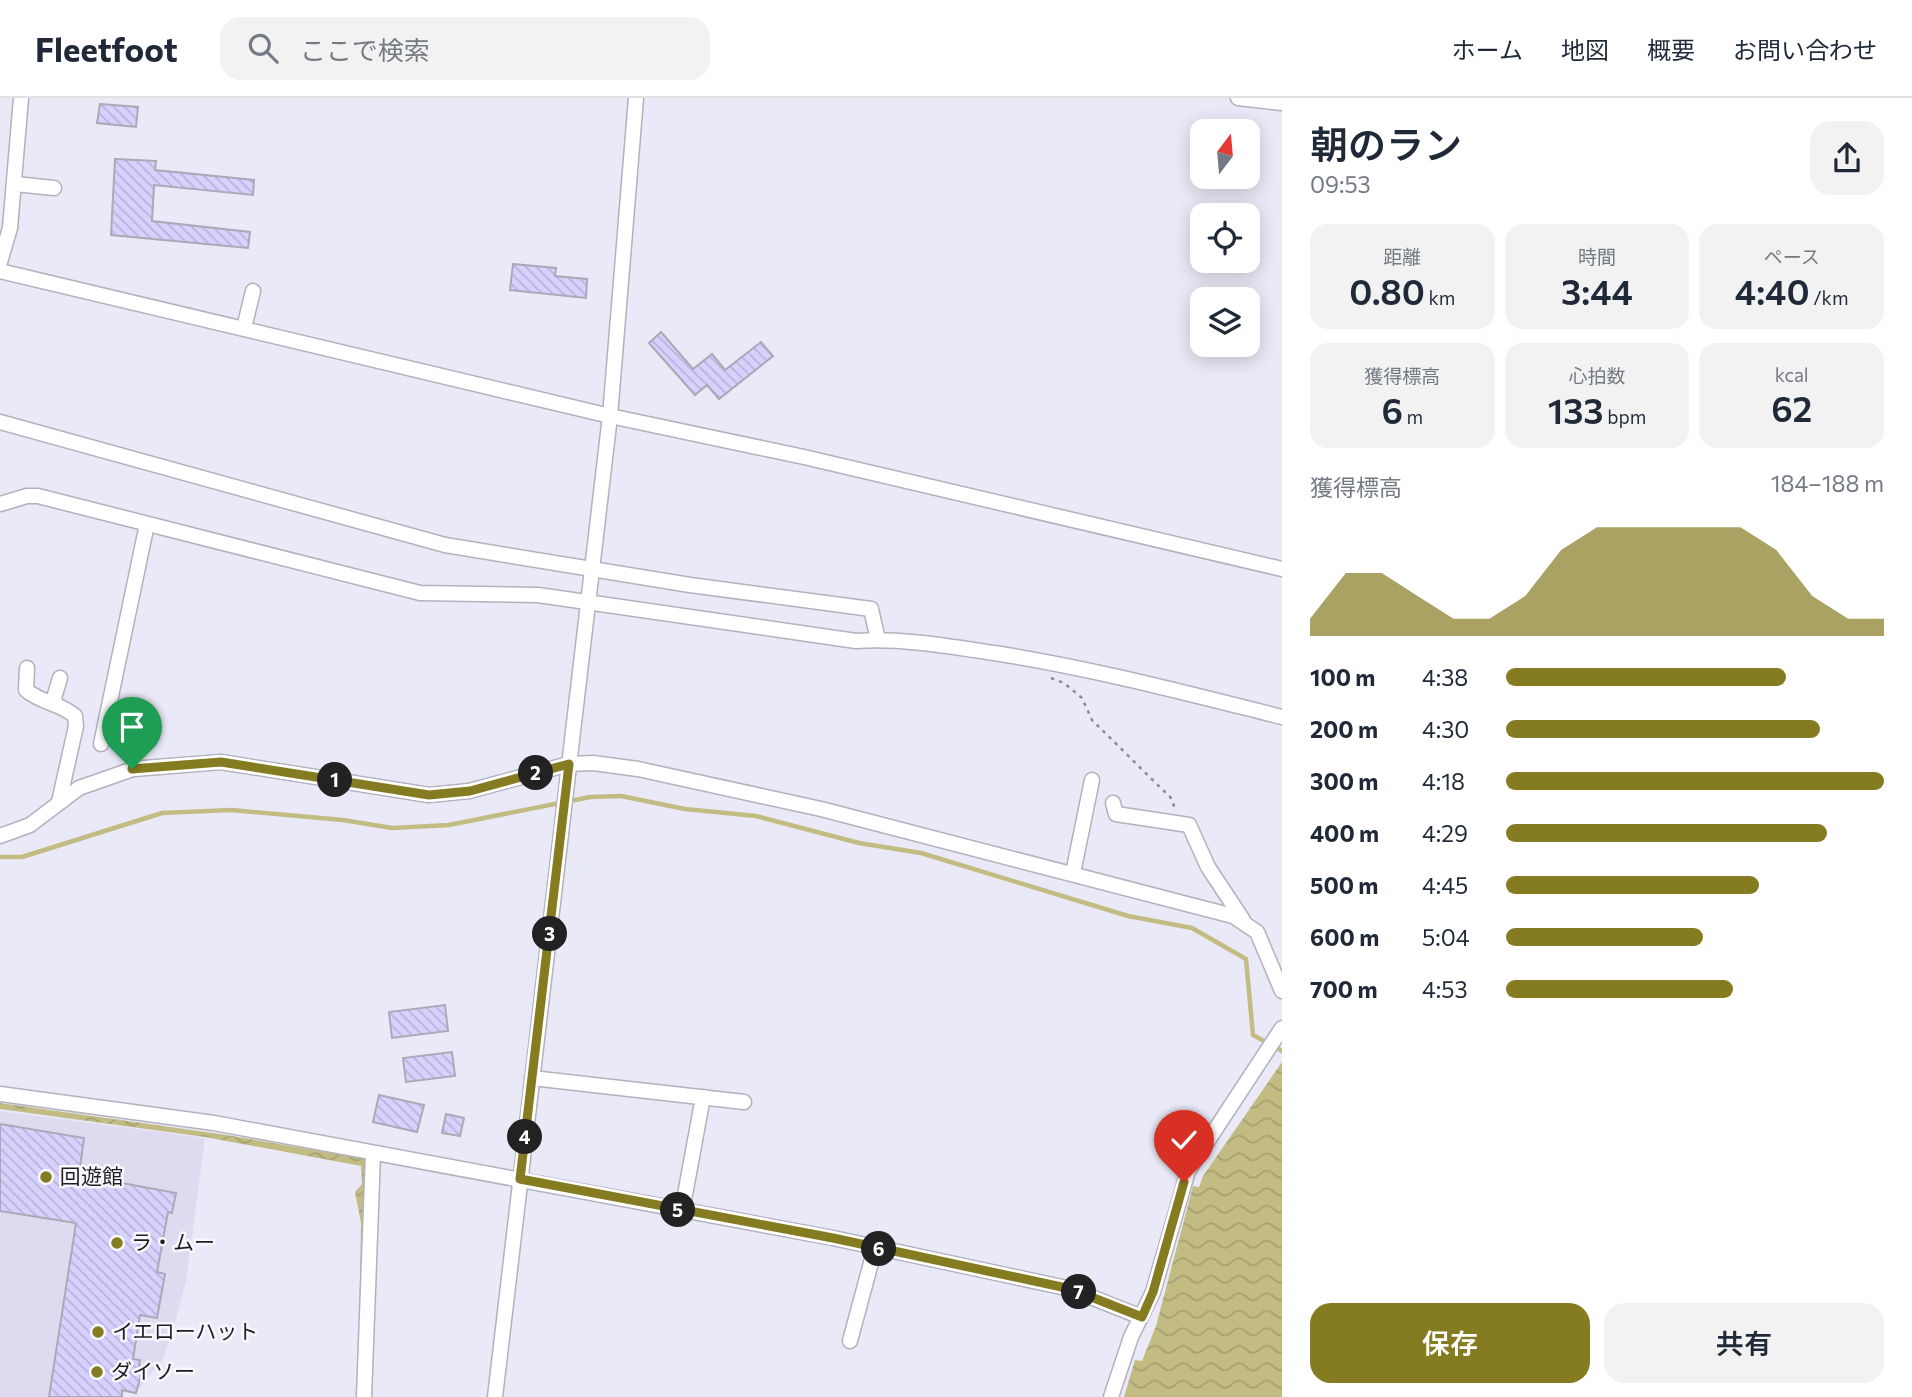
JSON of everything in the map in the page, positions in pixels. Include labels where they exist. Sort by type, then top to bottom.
[{"type":"street","points":[[0,262],[10,228],[20,98]]},
{"type":"street","points":[[495,1397],[586,602],[610,416],[636,98]]},
{"type":"street","points":[[1238,98],[1282,103]]},
{"type":"street","points":[[15,184],[54,188]]},
{"type":"street","points":[[0,271],[610,416],[804,457],[1282,569]]},
{"type":"street","points":[[244,328],[253,292]]},
{"type":"street","points":[[0,422],[445,545],[871,609],[878,640]]},
{"type":"street","points":[[0,504],[27,496],[38,496],[419,593],[538,595],[856,641],[931,643],[1033,659],[1282,717]]},
{"type":"street","points":[[101,744],[147,524]]},
{"type":"street","points":[[27,668],[26,690],[36,699],[56,705],[75,716],[76,726],[59,802]]},
{"type":"street","points":[[56,705],[54,698],[60,678]]},
{"type":"street","points":[[0,836],[30,825],[79,788],[114,774],[183,764],[240,764],[429,795],[470,791],[569,764],[593,763],[638,769],[821,809],[1073,873],[1242,920],[1257,932],[1282,991]]},
{"type":"street","points":[[1073,873],[1092,780]]},
{"type":"street","points":[[1113,803],[1116,814],[1178,821],[1189,825],[1208,867],[1230,903],[1240,912],[1242,920]]},
{"type":"street","points":[[1111,1397],[1130,1336],[1153,1292],[1188,1171],[1282,1028]]},
{"type":"street","points":[[533,1078],[744,1102]]},
{"type":"street","points":[[0,1094],[214,1124],[520,1179],[875,1248],[1071,1289],[1142,1317]]},
{"type":"street","points":[[682,1211],[703,1097]]},
{"type":"street","points":[[364,1397],[373,1154]]},
{"type":"street","points":[[850,1341],[875,1248]]},
{"type":"path","points":[[1033,659],[1043,675],[1064,683],[1082,698],[1092,720],[1172,799],[1178,821]]},
{"type":"shaded area","points":[[0,1111],[205,1138],[186,1281],[174,1327],[163,1359],[135,1394],[85,1388],[84,1397],[0,1397]]},
{"type":"water","points":[[1282,1062],[1282,1397],[1124,1397],[1135,1360],[1142,1361],[1156,1326],[1193,1186],[1199,1187],[1203,1176]]},
{"type":"water","points":[[0,1103],[220,1134],[367,1159],[358,1397],[361,1223],[355,1192],[362,1184],[361,1166],[205,1137],[0,1109]]},
{"type":"building","points":[[100,104],[138,107],[136,127],[97,123]]},
{"type":"building","points":[[115,159],[156,161],[155,170],[254,180],[253,195],[154,185],[152,221],[250,232],[248,248],[111,235]]},
{"type":"building","points":[[513,264],[556,268],[555,276],[587,279],[586,298],[510,290]]},
{"type":"building","points":[[661,332],[693,369],[712,354],[725,370],[761,342],[773,356],[719,399],[707,385],[695,395],[649,343]]},
{"type":"building","points":[[445,1005],[448,1031],[392,1038],[389,1012]]},
{"type":"building","points":[[452,1052],[455,1076],[406,1082],[403,1058]]},
{"type":"building","points":[[379,1095],[424,1105],[417,1132],[373,1122]]},
{"type":"building","points":[[446,1114],[464,1118],[460,1136],[442,1133]]},
{"type":"building","points":[[0,1124],[84,1138],[79,1175],[176,1193],[172,1213],[168,1212],[157,1272],[165,1274],[157,1318],[140,1315],[133,1359],[140,1360],[139,1366],[143,1367],[136,1393],[122,1390],[122,1397],[49,1397],[76,1223],[0,1211]]},
{"type":"waterway","points":[[0,857],[22,857],[162,813],[231,810],[343,820],[392,828],[449,825],[590,797],[621,796],[685,809],[756,816],[859,843],[921,853],[1128,916],[1192,928],[1246,959],[1253,1035],[1282,1051]]},
{"type":"place","name":"回遊館","points":[[46,1177]]},
{"type":"place","name":"ラ・ムー","points":[[117,1243]]},
{"type":"place","name":"イエローハット","points":[[98,1332]]},
{"type":"place","name":"ダイソー","points":[[97,1372]]},
{"type":"route","points":[[132,769],[221,762],[354,784],[442,795],[470,791],[569,764],[520,1179],[567,1191],[833,1238],[990,1274],[1071,1289],[1142,1317],[1153,1292],[1184,1182]]}]
